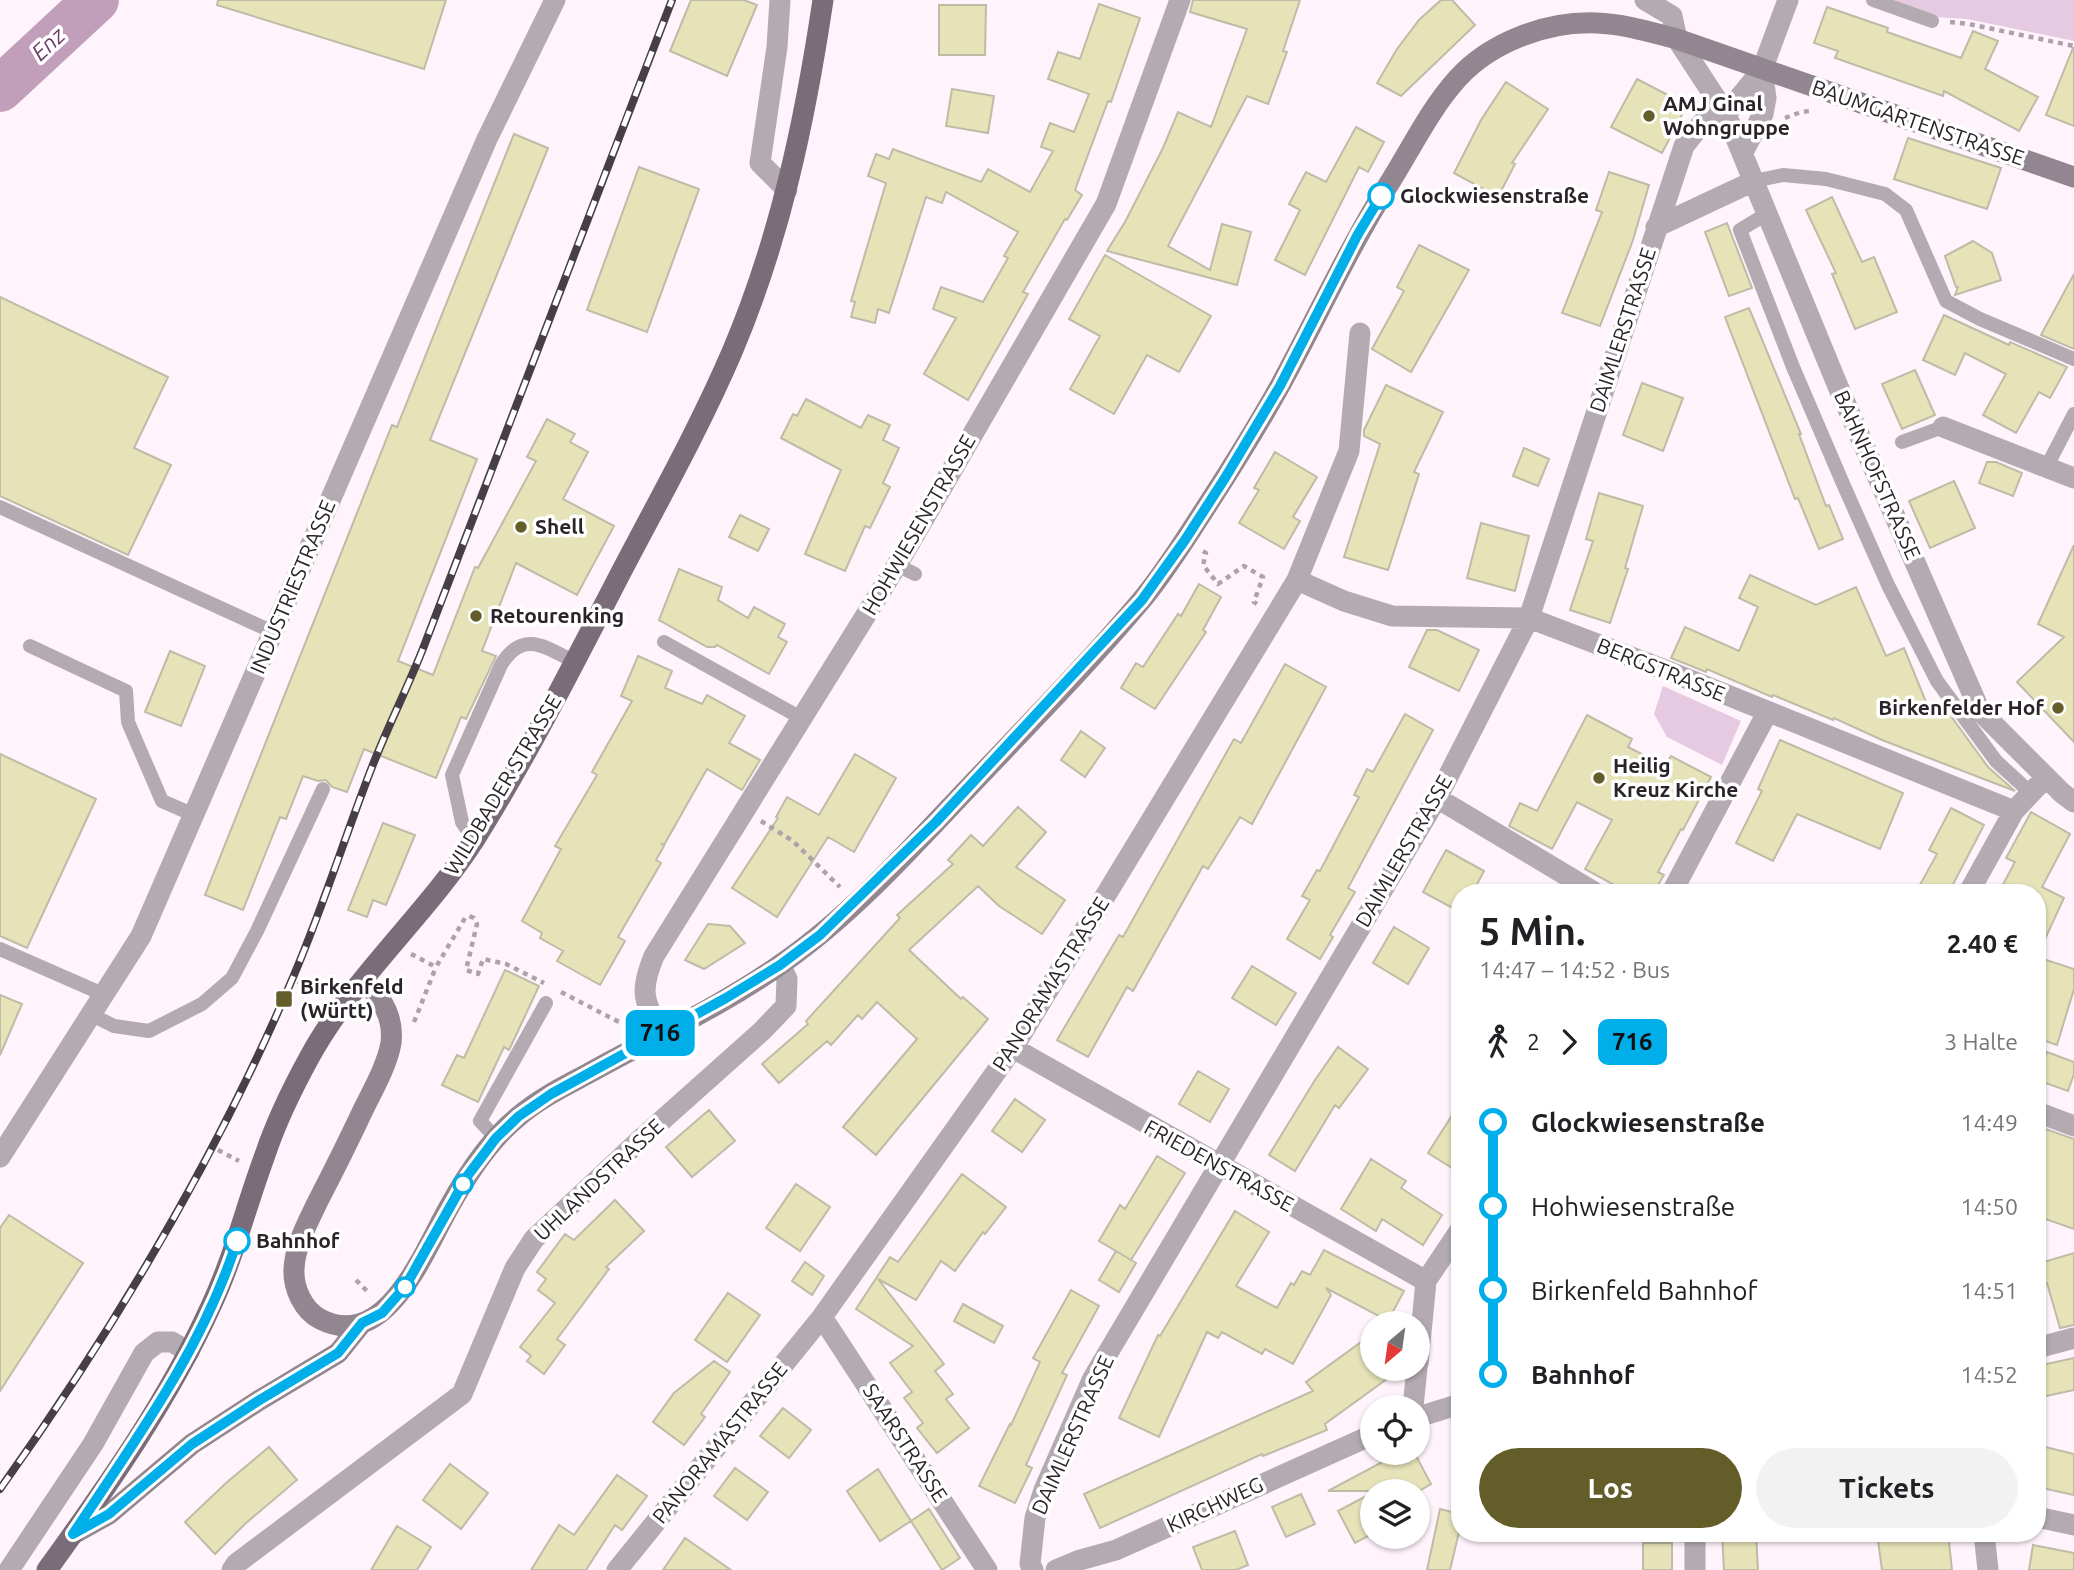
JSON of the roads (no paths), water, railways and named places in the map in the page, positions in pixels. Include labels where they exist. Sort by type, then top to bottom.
[{"type":"main road","name":"WILDBADER STRASSE","points":[[47,1570],[156,1409],[189,1352],[231,1260],[265,1155],[288,1099],[311,1054],[363,981],[446,880],[474,840],[575,662],[685,454],[732,352],[759,282],[788,190],[808,99],[823,0]]},
{"type":"main road","points":[[363,981],[376,992],[387,1010],[392,1039],[379,1078],[305,1227],[296,1250],[294,1267],[299,1297],[309,1310],[321,1319],[338,1324],[362,1323],[382,1313],[405,1287],[462,1186],[496,1138],[519,1116],[551,1094],[780,965],[820,935],[855,903],[1028,725],[1142,600],[1225,478],[1280,386],[1358,234],[1427,119],[1459,76],[1492,50],[1520,37],[1559,25],[1593,23],[1634,27],[1677,39],[1762,70]]},
{"type":"main road","name":"BAUMGARTENSTRASSE","points":[[1762,70],[2074,177]]},
{"type":"main road","points":[[73,1534],[109,1514],[192,1444],[338,1353],[362,1323]]},
{"type":"street","name":"INDUSTRIESTRASSE","points":[[0,1157],[141,936],[487,139],[555,0]]},
{"type":"street","points":[[780,0],[777,47],[760,163],[788,190]]},
{"type":"street","name":"HOHWIESENSTRASSE","points":[[660,1033],[646,1003],[644,981],[654,956],[803,719],[906,569],[1106,204],[1180,0]]},
{"type":"street","name":"BAHNHOFSTRASSE","points":[[1645,0],[1672,16],[1677,39],[1726,114],[1838,384],[1980,711],[2074,802]]},
{"type":"street","points":[[1726,114],[1762,70],[1788,0]]},
{"type":"street","points":[[1743,152],[1766,98],[1762,70]]},
{"type":"street","name":"DAIMLERSTRASSE","points":[[1033,1570],[1031,1564],[1035,1518],[1044,1490],[1093,1378],[1437,798],[1529,618],[1684,146],[1702,123],[1726,114]]},
{"type":"street","points":[[1656,228],[1754,181]]},
{"type":"street","name":"PANORAMASTRASSE","points":[[617,1570],[822,1317],[1013,1048],[1297,580],[1349,451],[1360,334]]},
{"type":"street","points":[[1943,428],[2074,478]]},
{"type":"street","name":"BERGSTRASSE","points":[[1297,580],[1344,601],[1392,616],[1529,618],[1668,671],[2014,811]]},
{"type":"street","points":[[1676,884],[1767,713]]},
{"type":"street","points":[[1973,884],[2014,811],[2046,777]]},
{"type":"street","points":[[1437,798],[1483,817],[1582,884]]},
{"type":"street","name":"UHLANDSTRASSE","points":[[232,1570],[236,1564],[462,1394],[515,1268],[534,1239],[786,1006],[787,979],[780,965]]},
{"type":"street","name":"FRIEDENSTRASSE","points":[[1013,1048],[1426,1281]]},
{"type":"street","points":[[2046,1115],[2074,1126]]},
{"type":"street","points":[[1423,1311],[1426,1281],[1451,1244]]},
{"type":"street","name":"SAARSTRASSE","points":[[822,1317],[987,1570]]},
{"type":"street","points":[[2046,1346],[2074,1338]]},
{"type":"street","points":[[9,1570],[93,1444],[144,1353],[158,1342],[172,1342],[189,1352]]},
{"type":"street","points":[[1430,1413],[1451,1407]]},
{"type":"street","name":"KIRCHWEG","points":[[1056,1570],[1116,1550],[1360,1441]]},
{"type":"street","points":[[2046,1519],[2074,1525]]},
{"type":"street","points":[[1695,1542],[1695,1570]]},
{"type":"street","points":[[1985,1542],[1988,1570]]},
{"type":"lane","points":[[1872,0],[1932,21]]},
{"type":"lane","points":[[1754,181],[1783,175],[1826,179],[1885,194],[1906,210],[1946,301],[1980,319],[2074,359]]},
{"type":"lane","points":[[1768,214],[1740,230],[1793,367],[1882,573],[1937,681],[1996,761],[2031,793]]},
{"type":"lane","points":[[2046,468],[2074,414]]},
{"type":"lane","points":[[1902,442],[1943,428]]},
{"type":"lane","points":[[0,507],[273,632]]},
{"type":"lane","points":[[664,642],[803,719]]},
{"type":"lane","points":[[474,840],[462,822],[452,775],[501,665],[517,645],[529,644],[538,644],[575,662]]},
{"type":"lane","points":[[30,646],[125,691],[128,722],[162,801],[194,815]]},
{"type":"lane","points":[[92,1015],[114,1026],[149,1031],[202,1004],[232,978],[257,931],[323,789]]},
{"type":"lane","points":[[0,949],[105,995]]},
{"type":"lane","points":[[496,1138],[480,1121],[546,1003]]},
{"type":"waterway","name":"Enz","points":[[0,89],[96,0]]},
{"type":"railway","points":[[0,1489],[84,1366],[161,1240],[232,1109],[264,1043],[305,949],[372,767],[424,646],[672,0]]},
{"type":"place","name":"AMJ Ginal Wohngruppe","points":[[1649,116]]},
{"type":"place","name":"Glockwiesenstraße","points":[[1381,196]]},
{"type":"place","name":"Shell","points":[[521,527]]},
{"type":"place","name":"Retourenking","points":[[476,616]]},
{"type":"place","name":"Birkenfelder Hof","points":[[2058,708]]},
{"type":"place","name":"Heilig Kreuz Kirche","points":[[1599,778]]},
{"type":"place","name":"Birkenfeld (Württ)","points":[[284,999]]},
{"type":"place","name":"Bahnhof","points":[[237,1241]]}]
